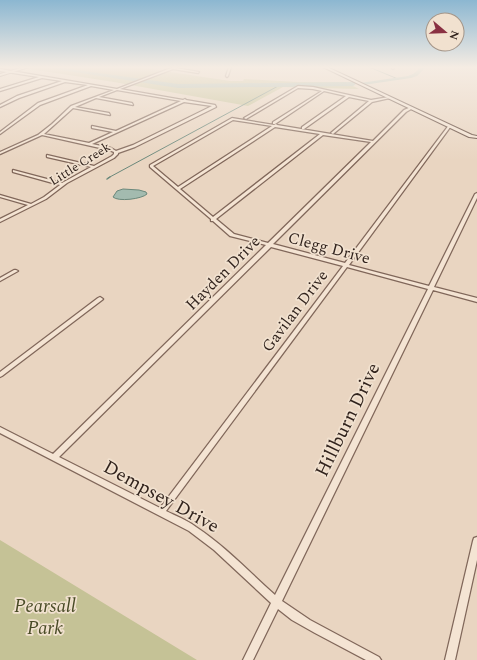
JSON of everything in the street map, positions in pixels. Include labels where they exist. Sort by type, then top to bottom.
[{"type":"main road","points":[[389,98],[450,126],[477,141]]},
{"type":"main road","points":[[470,136],[477,137]]},
{"type":"street","points":[[0,106],[16,98]]},
{"type":"street","points":[[0,133],[40,104],[57,98]]},
{"type":"street","points":[[0,153],[23,144],[42,134],[72,107],[96,98],[132,104]]},
{"type":"street","points":[[172,98],[185,100]]},
{"type":"street","points":[[245,118],[280,98]]},
{"type":"street","points":[[177,189],[314,98]]},
{"type":"street","points":[[303,128],[345,98]]},
{"type":"street","points":[[357,98],[372,101],[389,98]]},
{"type":"street","points":[[90,144],[185,100]]},
{"type":"street","name":"Little Creek","points":[[0,221],[45,198],[62,184],[113,157],[116,152],[134,146],[215,106],[185,100]]},
{"type":"street","points":[[333,133],[372,101]]},
{"type":"street","points":[[72,107],[109,114]]},
{"type":"street","name":"Hayden Drive","points":[[54,458],[405,111],[412,108]]},
{"type":"street","name":"Clegg Drive","points":[[275,124],[233,119],[151,166],[230,235],[477,300]]},
{"type":"street","points":[[275,124],[374,142]]},
{"type":"street","name":"Gavilan Drive","points":[[161,512],[450,126]]},
{"type":"street","points":[[93,127],[117,132]]},
{"type":"street","points":[[212,220],[323,133]]},
{"type":"street","points":[[42,134],[112,149],[116,152]]},
{"type":"street","points":[[48,156],[94,167]]},
{"type":"street","points":[[14,171],[62,184]]},
{"type":"street","name":"Hillburn Drive","points":[[248,660],[477,194]]},
{"type":"street","points":[[0,196],[32,205]]},
{"type":"street","points":[[0,280],[16,271]]},
{"type":"street","points":[[0,375],[100,299]]},
{"type":"street","name":"Dempsey Drive","points":[[0,430],[192,528],[216,545],[277,602],[304,621],[376,660]]},
{"type":"street","points":[[450,660],[477,541]]},
{"type":"green space","points":[[202,98],[263,98],[248,106]]},
{"type":"green space","name":"Pearsall Park","points":[[0,540],[197,660],[0,660]]},
{"type":"shaded area","points":[[123,189],[139,190],[146,192],[147,194],[130,199],[116,199],[113,197],[117,191]]},
{"type":"waterway","points":[[108,178],[256,98]]}]
